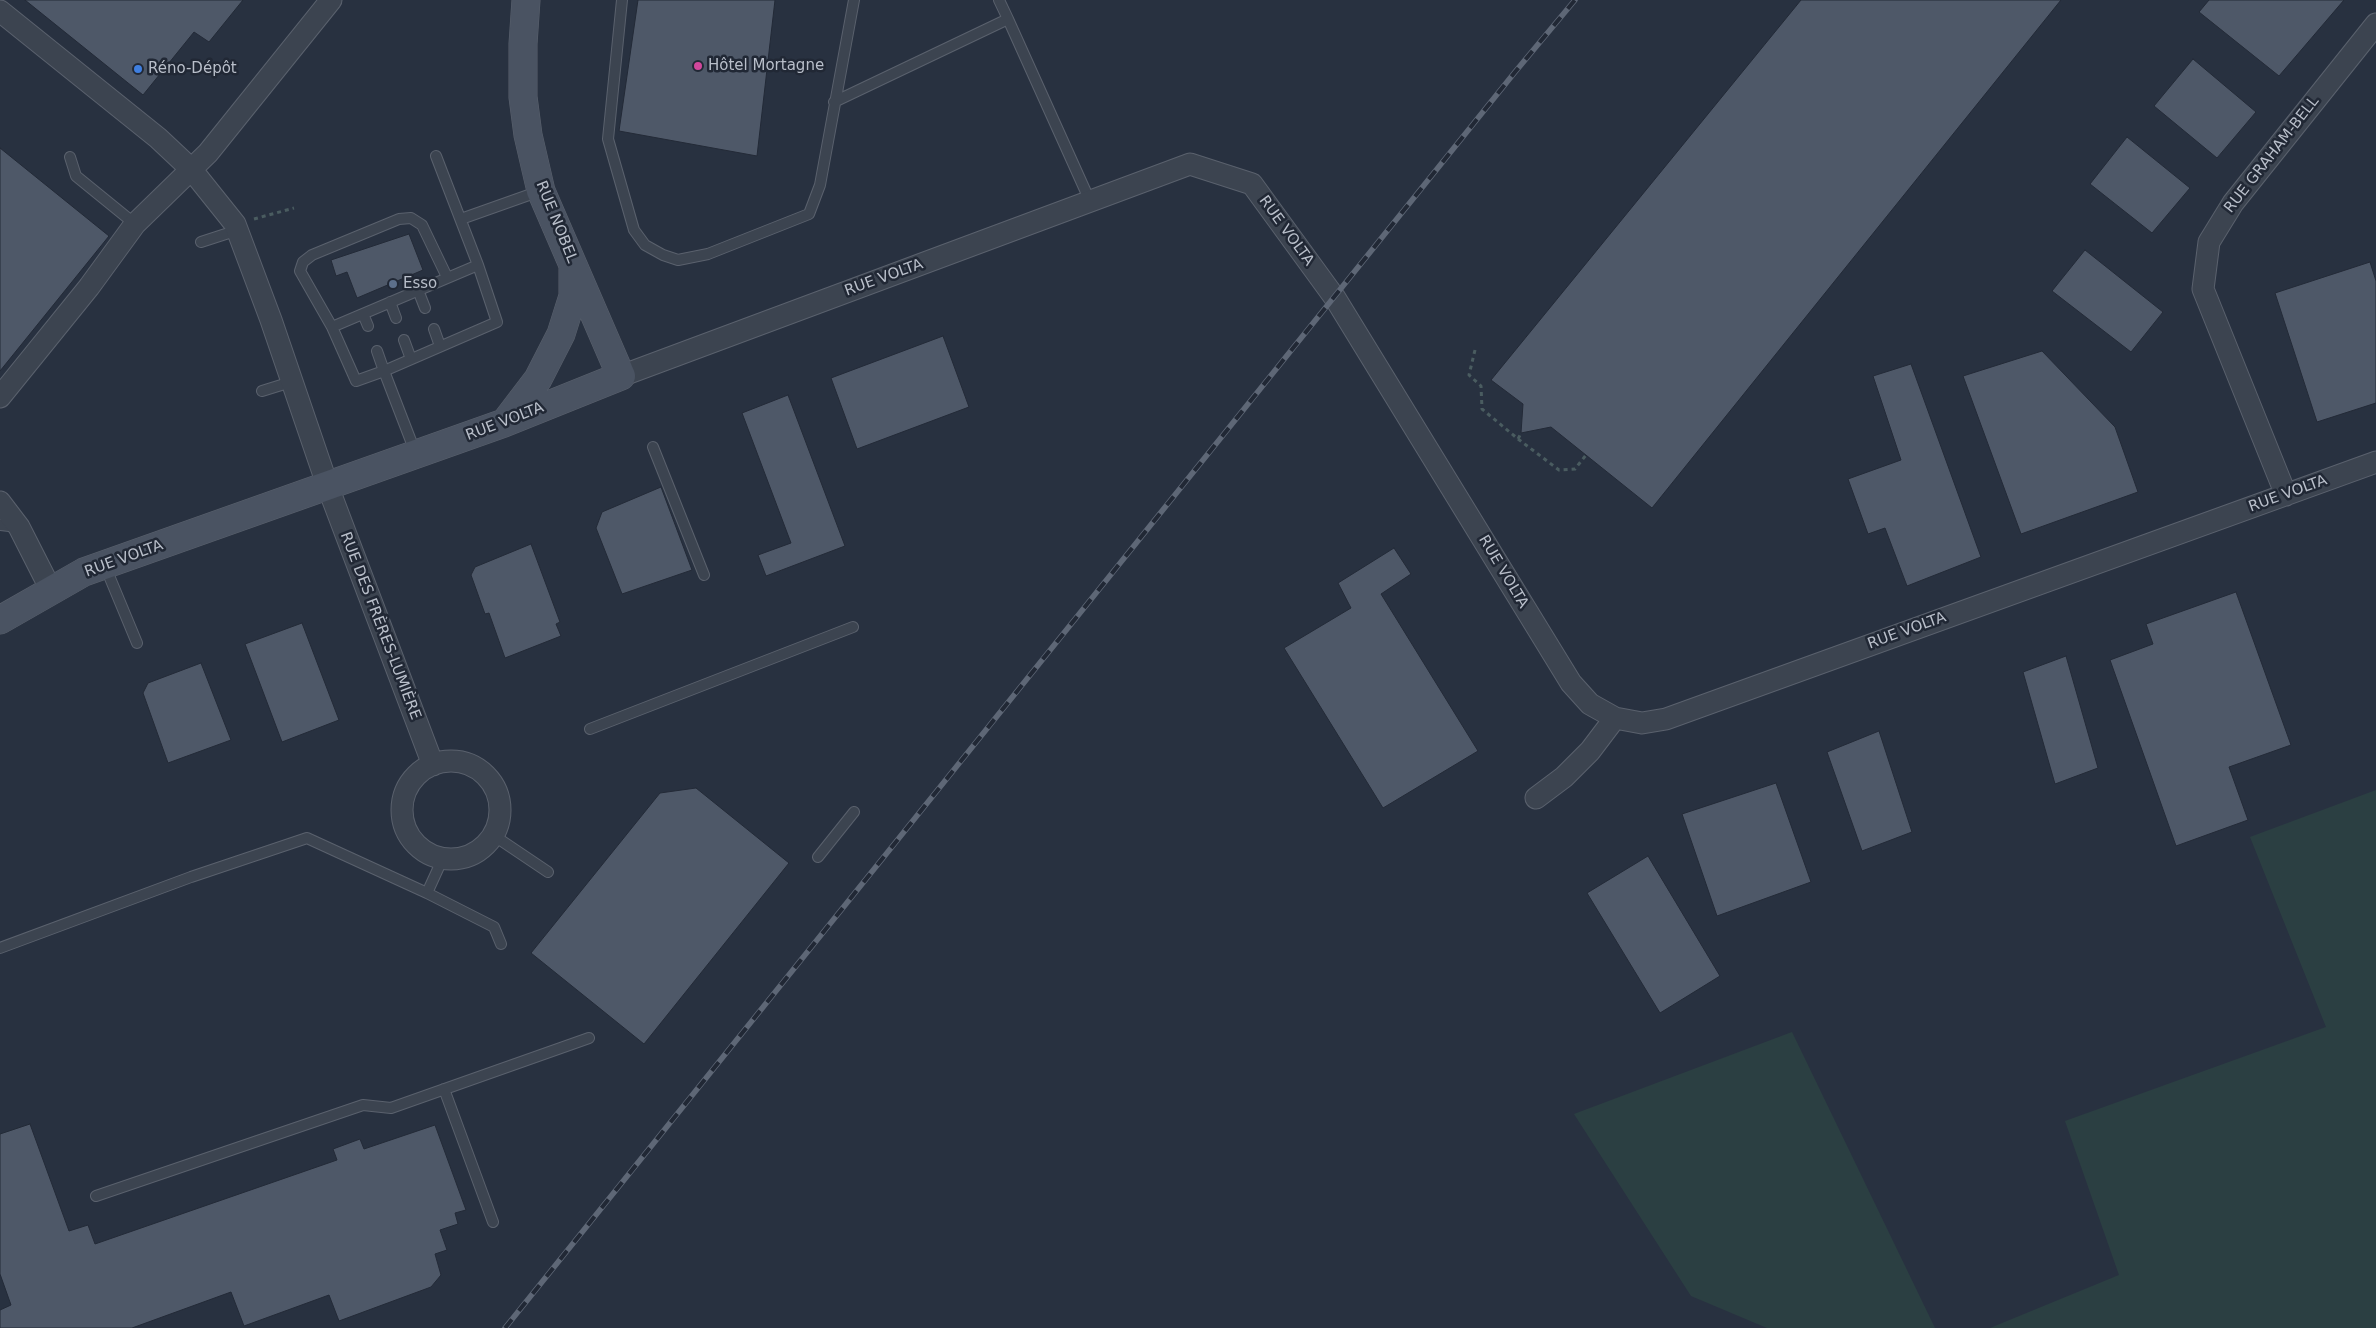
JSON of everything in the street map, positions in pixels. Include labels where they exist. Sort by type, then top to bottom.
[{"type":"street","points":[[0,397],[89,287],[135,224],[208,153],[331,0]]},
{"type":"street","name":"RUE NOBEL","points":[[526,0],[523,44],[524,97],[528,135],[541,191],[621,376]]},
{"type":"street","name":"RUE DES FRÈRES-LUMIÈRE","points":[[0,11],[158,138],[191,169],[236,227],[328,487],[433,765]]},
{"type":"street","name":"RUE GRAHAM-BELL","points":[[2286,495],[2204,288],[2209,242],[2233,203],[2376,24]]},
{"type":"street","name":"RUE VOLTA","points":[[0,620],[84,572],[504,423],[621,376],[1190,164],[1252,184],[1335,298],[1571,684],[1590,704],[1615,718],[1642,723],[1666,719],[2376,462]]},
{"type":"street","points":[[504,423],[538,379],[561,334],[573,296],[573,263]]},
{"type":"street","points":[[0,502],[10,526],[51,590]]},
{"type":"street","points":[[1536,798],[1564,777],[1590,751],[1615,718]]},
{"type":"street","points":[[448,762],[464,763],[479,770],[490,780],[498,794],[500,810],[498,826],[493,835],[479,851],[464,858],[433,856],[419,847],[408,834],[403,819],[403,802],[408,787],[419,774],[433,765],[448,762]]},
{"type":"lane","points":[[622,0],[608,139],[634,230],[646,245],[663,255],[678,260],[708,254],[809,214],[820,185],[854,0]]},
{"type":"lane","points":[[999,0],[1090,202]]},
{"type":"lane","points":[[834,102],[1008,19]]},
{"type":"lane","points":[[436,156],[478,265],[497,322],[384,371],[356,381],[332,327],[300,270],[303,262],[312,255],[399,220],[412,218],[422,224],[447,277]]},
{"type":"lane","points":[[70,158],[76,176],[135,224]]},
{"type":"lane","points":[[461,219],[541,191]]},
{"type":"lane","points":[[201,242],[236,227]]},
{"type":"lane","points":[[332,327],[478,265]]},
{"type":"lane","points":[[418,290],[425,308]]},
{"type":"lane","points":[[390,302],[396,318]]},
{"type":"lane","points":[[363,314],[368,326]]},
{"type":"lane","points":[[434,329],[440,346]]},
{"type":"lane","points":[[404,340],[411,359]]},
{"type":"lane","points":[[376,351],[417,455]]},
{"type":"lane","points":[[262,391],[291,382]]},
{"type":"lane","points":[[653,447],[704,575]]},
{"type":"lane","points":[[105,565],[137,643]]},
{"type":"lane","points":[[590,729],[853,627]]},
{"type":"lane","points":[[818,856],[854,812]]},
{"type":"lane","points":[[493,835],[548,872]]},
{"type":"lane","points":[[0,948],[192,877],[307,838],[427,893],[494,927],[501,944]]},
{"type":"lane","points":[[427,893],[443,858]]},
{"type":"lane","points":[[96,1196],[363,1105],[391,1108],[589,1038]]},
{"type":"lane","points":[[444,1089],[493,1222]]},
{"type":"path","points":[[236,227],[294,208]]},
{"type":"path","points":[[1474,350],[1468,375],[1481,386],[1482,409],[1559,470],[1575,469],[1586,455]]},
{"type":"path","points":[[1518,439],[1521,432]]},
{"type":"green space","points":[[2376,790],[2376,1328],[1990,1328],[2119,1275],[2065,1121],[2326,1027],[2250,837]]},
{"type":"green space","points":[[1792,1032],[1935,1328],[1767,1328],[1691,1296],[1574,1114]]},
{"type":"building","name":"Réno-Dépôt","points":[[25,0],[243,0],[209,42],[194,32],[143,95]]},
{"type":"building","name":"Hôtel Mortagne","points":[[638,0],[775,0],[757,156],[619,131]]},
{"type":"building","points":[[1801,0],[2061,0],[1652,508],[1551,427],[1521,433],[1523,404],[1491,380]]},
{"type":"building","points":[[2209,0],[2344,0],[2279,76],[2199,12]]},
{"type":"building","points":[[2193,59],[2256,112],[2217,158],[2154,106]]},
{"type":"building","points":[[2127,137],[2190,188],[2152,233],[2090,184]]},
{"type":"building","points":[[0,148],[109,236],[0,371]]},
{"type":"building","points":[[409,234],[423,270],[357,298],[347,272],[336,276],[331,260]]},
{"type":"building","points":[[2085,250],[2163,312],[2131,352],[2052,291]]},
{"type":"building","points":[[2370,262],[2376,281],[2376,403],[2317,422],[2275,293]]},
{"type":"building","points":[[943,336],[969,407],[857,449],[831,378]]},
{"type":"building","points":[[2042,351],[2115,427],[2138,492],[2021,534],[1963,376]]},
{"type":"building","points":[[1911,364],[1981,557],[1907,586],[1885,528],[1868,534],[1848,479],[1901,460],[1873,376]]},
{"type":"building","points":[[788,395],[845,546],[766,576],[758,555],[791,543],[742,413]]},
{"type":"building","points":[[661,487],[692,570],[622,594],[596,528],[602,512]]},
{"type":"building","points":[[531,544],[560,622],[556,624],[561,636],[505,658],[489,613],[485,614],[471,575],[475,567]]},
{"type":"building","points":[[1394,548],[1411,574],[1381,594],[1478,751],[1383,808],[1284,648],[1351,608],[1338,583]]},
{"type":"building","points":[[2236,592],[2291,745],[2229,767],[2248,820],[2176,846],[2110,660],[2153,644],[2146,624]]},
{"type":"building","points":[[302,623],[339,720],[282,742],[245,644]]},
{"type":"building","points":[[2066,656],[2098,768],[2055,784],[2023,672]]},
{"type":"building","points":[[201,663],[231,740],[168,763],[143,693],[148,683]]},
{"type":"building","points":[[1879,731],[1912,832],[1862,851],[1827,752]]},
{"type":"building","points":[[1776,783],[1811,882],[1717,916],[1682,814]]},
{"type":"building","points":[[696,788],[789,863],[644,1044],[531,953],[660,793]]},
{"type":"building","points":[[1648,856],[1720,976],[1660,1013],[1587,893]]},
{"type":"building","points":[[30,1124],[69,1231],[88,1225],[95,1244],[337,1160],[333,1149],[360,1139],[364,1149],[435,1125],[466,1210],[455,1213],[458,1224],[440,1230],[447,1250],[435,1254],[441,1275],[431,1287],[339,1321],[329,1295],[244,1326],[231,1292],[132,1328],[0,1328],[0,1310],[11,1305],[0,1274],[0,1134]]},
{"type":"railway","points":[[505,1328],[1515,72],[1575,0]]},
{"type":"place","name":"Hôtel Mortagne","points":[[698,66]]},
{"type":"place","name":"Réno-Dépôt","points":[[138,69]]},
{"type":"place","name":"Esso","points":[[393,284]]}]
